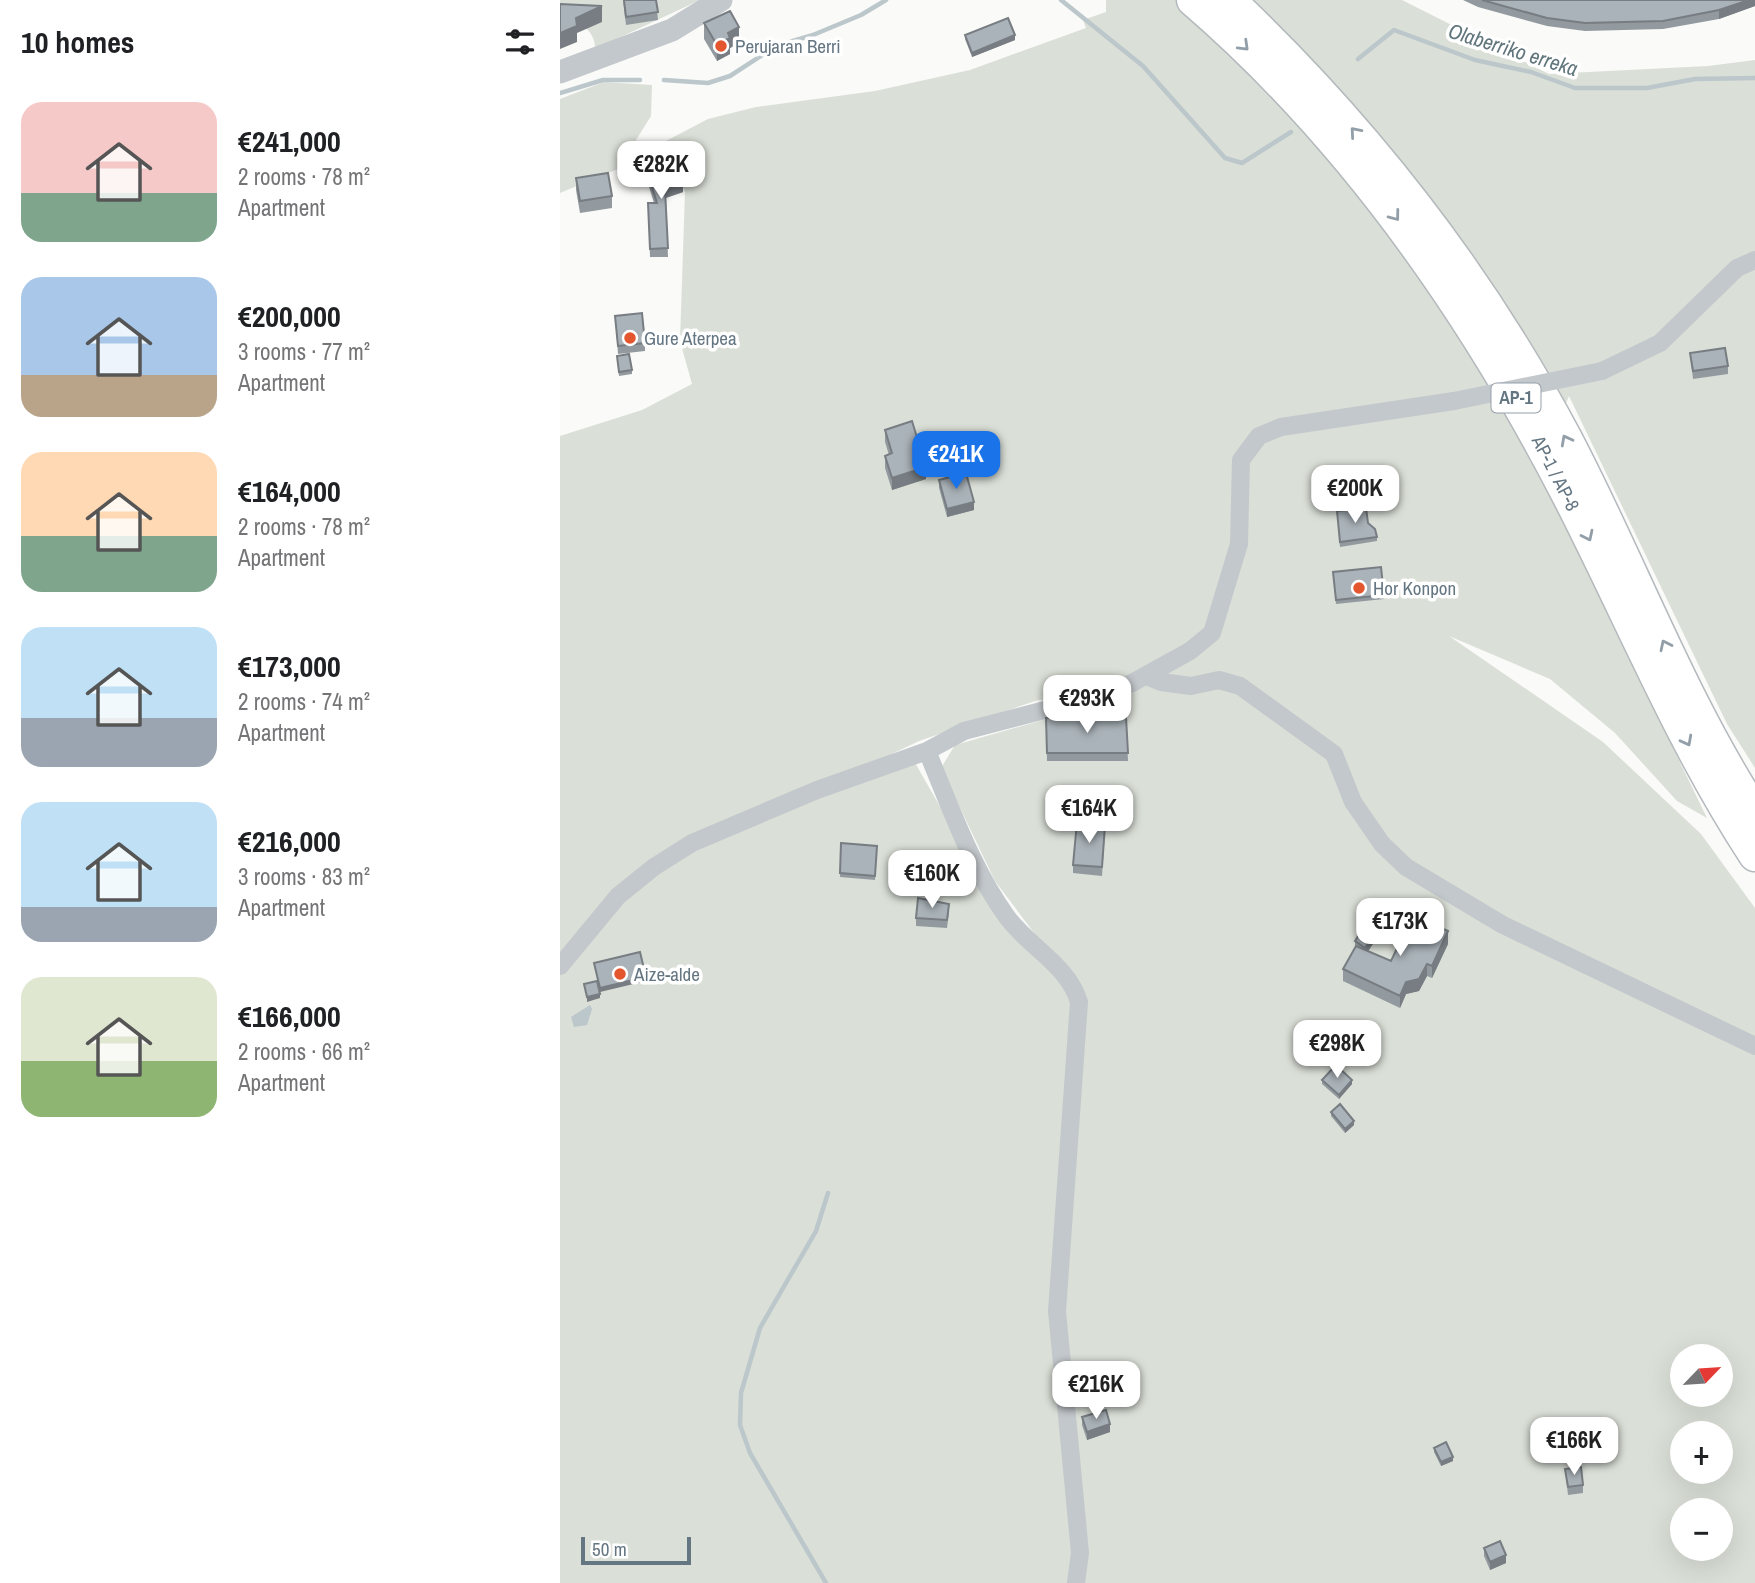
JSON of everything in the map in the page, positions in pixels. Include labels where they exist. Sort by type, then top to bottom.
[{"type":"highway","name":"AP-1 / AP-8","points":[[1193,0],[1245,47],[1323,128],[1395,214],[1460,306],[1550,461],[1707,778],[1755,855]]},
{"type":"highway","name":"AP-1 / AP-8","points":[[1228,0],[1301,71],[1377,156],[1479,292],[1566,439],[1702,722],[1755,813]]},
{"type":"street","points":[[560,72],[672,30],[721,0]]},
{"type":"street","points":[[560,966],[618,896],[654,867],[692,843],[817,790],[927,751],[964,731],[1095,697],[1146,676],[1190,651],[1212,633],[1239,544],[1241,460],[1259,436],[1281,427],[1454,401],[1602,371],[1660,343],[1737,268],[1755,260]]},
{"type":"street","points":[[1146,676],[1161,682],[1191,686],[1219,680],[1240,686],[1334,754],[1353,802],[1382,844],[1406,867],[1503,925],[1755,1046]]},
{"type":"street","points":[[927,751],[964,840],[1007,917],[1074,986],[1079,1002],[1058,1311],[1080,1553],[1076,1583]]},
{"type":"shaded area","points":[[560,0],[700,0],[595,49],[589,31],[578,22],[560,14]]},
{"type":"shaded area","points":[[1106,0],[1402,0],[1549,74],[1708,66],[1755,60],[1755,768],[1727,724],[1569,396],[1538,470],[1707,818],[1677,801],[1615,733],[1550,679],[1449,636],[1603,742],[1701,834],[1755,908],[1755,1583],[560,1583],[560,436],[642,410],[692,384],[680,341],[685,192],[666,141],[708,119],[756,107],[875,91],[970,70],[1086,28],[1083,20],[1106,12]],"holes":[[[1093,697],[1057,716],[955,745],[941,768],[995,881],[1071,982],[983,882],[914,761],[789,803],[919,741],[1038,700]]]},
{"type":"shaded area","points":[[604,82],[652,85],[651,116],[618,169],[560,193],[560,99]]},
{"type":"shaded area","points":[[590,1005],[592,1009],[587,1025],[574,1027],[571,1017]]},
{"type":"building","points":[[624,0],[656,0],[658,12],[626,17]]},
{"type":"building","points":[[1482,0],[1749,0],[1719,10],[1663,21],[1585,23],[1547,18]]},
{"type":"building","points":[[560,4],[602,6],[576,18],[577,26],[560,33]]},
{"type":"building","points":[[730,11],[739,27],[728,33],[730,38],[717,45],[704,23]]},
{"type":"building","points":[[1008,18],[1015,35],[972,53],[965,35]]},
{"type":"building","points":[[676,160],[683,184],[665,190],[668,248],[650,249],[648,203],[657,203],[646,169]]},
{"type":"building","points":[[608,173],[612,196],[580,201],[576,178]]},
{"type":"building","name":"Gure Aterpea","points":[[642,313],[645,343],[618,346],[615,316]]},
{"type":"building","points":[[1725,348],[1728,366],[1693,371],[1690,353]]},
{"type":"building","points":[[629,354],[632,370],[619,372],[617,356]]},
{"type":"building","points":[[912,421],[926,467],[892,478],[885,456],[892,453],[885,430]]},
{"type":"building","points":[[966,473],[974,502],[947,509],[939,480]]},
{"type":"building","points":[[1366,508],[1368,523],[1375,529],[1377,537],[1340,542],[1337,511]]},
{"type":"building","name":"Hor Konpon","points":[[1381,567],[1384,595],[1336,600],[1333,572]]},
{"type":"building","points":[[1126,717],[1128,753],[1047,753],[1046,718]]},
{"type":"building","points":[[1077,822],[1105,825],[1102,867],[1073,865]]},
{"type":"building","points":[[841,843],[877,846],[875,876],[840,873]]},
{"type":"building","points":[[918,898],[949,904],[947,920],[916,918]]},
{"type":"building","points":[[1376,909],[1386,916],[1365,948],[1355,941]]},
{"type":"building","points":[[1413,915],[1448,931],[1432,966],[1427,964],[1419,979],[1406,982],[1400,996],[1343,969],[1356,946],[1391,961]]},
{"type":"building","name":"Aize-alde","points":[[640,952],[646,977],[600,988],[594,963]]},
{"type":"building","points":[[597,981],[600,994],[587,997],[584,984]]},
{"type":"building","points":[[1336,1065],[1352,1080],[1339,1095],[1322,1080]]},
{"type":"building","points":[[1340,1104],[1354,1121],[1345,1129],[1331,1112]]},
{"type":"building","points":[[1106,1410],[1110,1424],[1087,1432],[1082,1417]]},
{"type":"building","points":[[1446,1442],[1453,1457],[1441,1462],[1434,1448]]},
{"type":"building","points":[[1581,1467],[1583,1485],[1568,1487],[1565,1469]]},
{"type":"building","points":[[1500,1541],[1506,1555],[1490,1562],[1484,1548]]},
{"type":"waterway","name":"Olaberriko erreka","points":[[664,80],[708,83],[730,76],[776,46],[813,35],[861,15],[886,0]]},
{"type":"waterway","name":"Olaberriko erreka","points":[[1061,0],[1143,66],[1225,158],[1242,163],[1291,132]]},
{"type":"waterway","name":"Olaberriko erreka","points":[[1358,59],[1394,30],[1475,60],[1531,72],[1575,88],[1647,88],[1695,79],[1755,78]]},
{"type":"waterway","name":"Olaberriko erreka","points":[[560,93],[603,80],[640,80]]},
{"type":"waterway","points":[[826,1583],[750,1453],[740,1425],[741,1393],[760,1328],[816,1231],[828,1193]]},
{"type":"place","name":"Perujaran Berri","points":[[721,46]]},
{"type":"place","name":"Gure Aterpea","points":[[630,338]]},
{"type":"place","name":"Hor Konpon","points":[[1359,588]]},
{"type":"place","name":"Aize-alde","points":[[620,974]]}]
